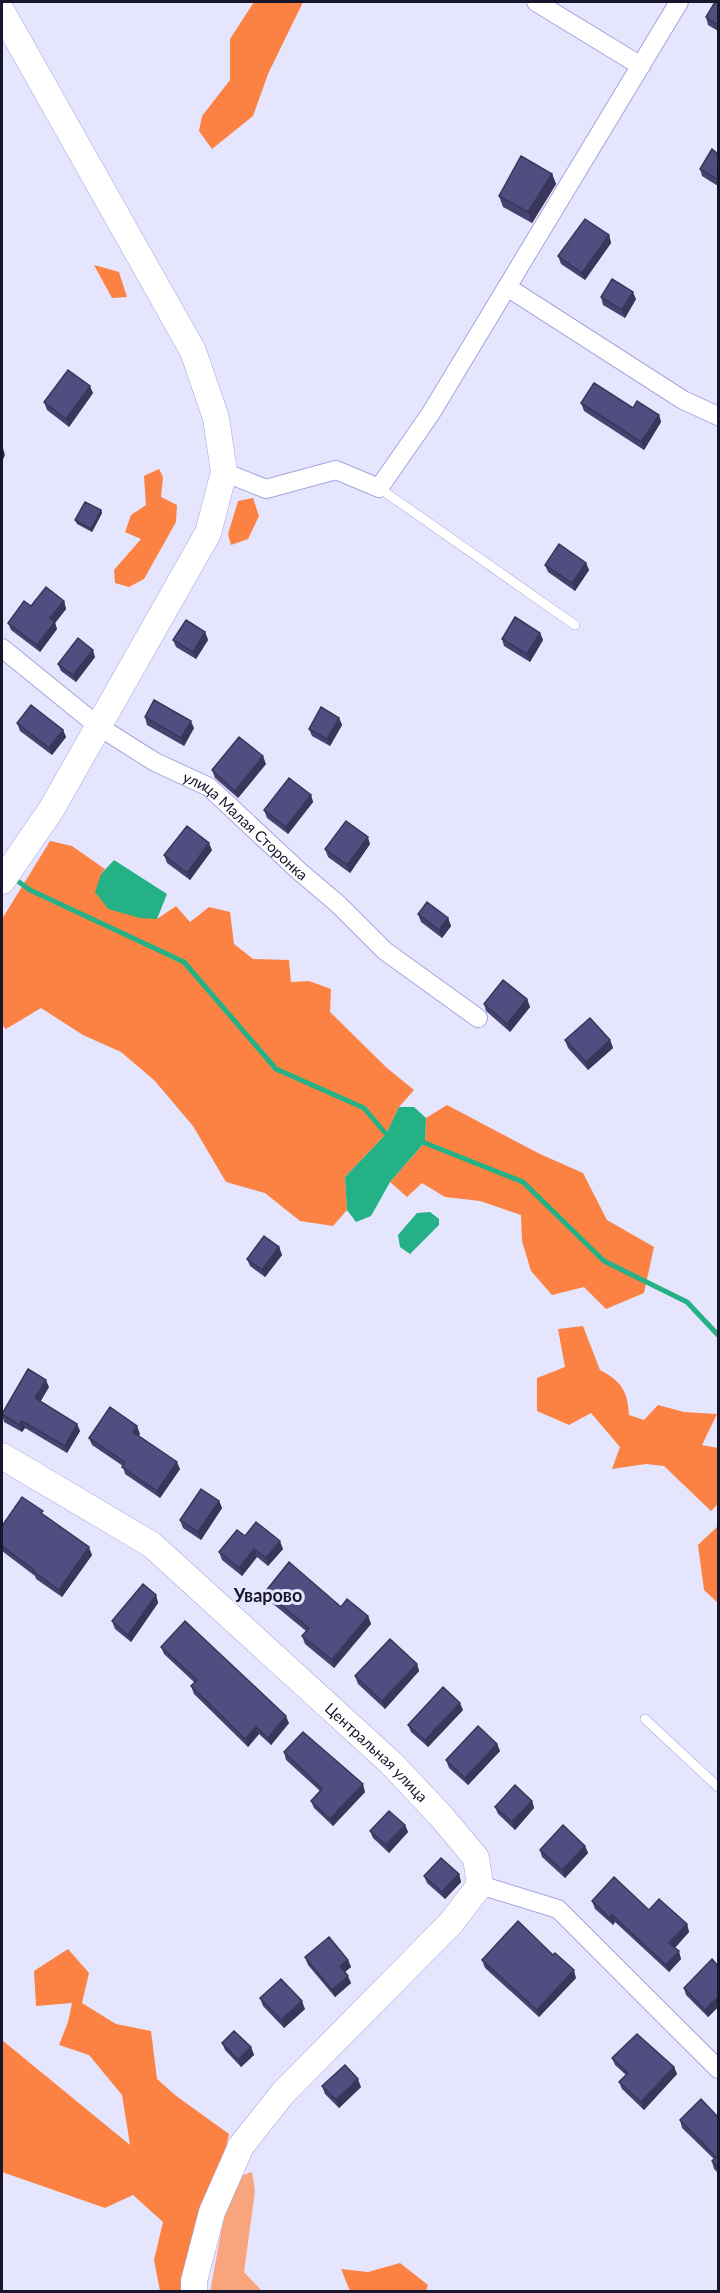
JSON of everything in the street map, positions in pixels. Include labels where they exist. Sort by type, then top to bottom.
[{"type":"street","points":[[536,2],[641,66]]},
{"type":"street","points":[[224,472],[266,489],[336,470],[379,488],[431,413],[679,2]]},
{"type":"street","points":[[2,12],[193,351],[216,418],[224,472],[208,533],[51,810],[2,881]]},
{"type":"street","points":[[507,287],[683,400],[718,416]]},
{"type":"street","name":"улица Малая Сторонка","points":[[2,648],[98,726],[155,762],[209,787],[339,905],[385,951],[478,1018]]},
{"type":"street","name":"Центральная улица","points":[[2,1456],[152,1545],[398,1770],[476,1858],[480,1885]]},
{"type":"street","points":[[194,2292],[194,2281],[212,2212],[241,2146],[283,2092],[451,1923],[480,1885],[558,1909],[718,2069]]},
{"type":"lane","points":[[379,488],[575,625]]},
{"type":"lane","points":[[645,1719],[718,1787]]},
{"type":"shaded area","points":[[254,2],[303,2],[268,74],[253,116],[212,149],[199,131],[202,116],[230,80],[230,39]]},
{"type":"shaded area","points":[[94,265],[119,272],[127,297],[112,298]]},
{"type":"shaded area","points":[[159,469],[163,477],[161,497],[177,505],[176,522],[144,579],[129,587],[115,583],[114,570],[141,539],[125,532],[131,515],[146,505],[144,476]]},
{"type":"shaded area","points":[[253,498],[259,516],[248,539],[231,545],[228,534],[238,501]]},
{"type":"shaded area","points":[[50,841],[72,846],[105,869],[101,874],[157,919],[176,906],[190,922],[209,907],[230,912],[234,944],[253,959],[289,960],[291,982],[309,981],[331,989],[330,1012],[387,1068],[414,1090],[399,1107],[386,1134],[345,1177],[347,1210],[333,1226],[300,1221],[265,1193],[226,1182],[193,1126],[154,1080],[121,1052],[83,1035],[41,1008],[6,1029],[2,1025],[2,919]]},
{"type":"shaded area","points":[[114,860],[167,894],[157,919],[140,918],[108,909],[95,892],[101,874]]},
{"type":"shaded area","points":[[447,1105],[540,1154],[583,1173],[607,1220],[654,1247],[644,1293],[606,1309],[584,1287],[552,1295],[531,1271],[522,1241],[521,1215],[480,1201],[445,1197],[422,1183],[407,1197],[390,1182],[425,1142],[426,1118]]},
{"type":"shaded area","points":[[399,1107],[414,1107],[426,1118],[425,1142],[390,1182],[371,1216],[356,1222],[347,1210],[345,1177],[386,1134]]},
{"type":"shaded area","points":[[430,1212],[439,1219],[439,1225],[410,1254],[400,1247],[398,1235],[417,1213]]},
{"type":"shaded area","points":[[583,1326],[600,1370],[613,1378],[625,1393],[629,1415],[644,1420],[658,1405],[684,1412],[717,1414],[702,1445],[718,1448],[718,1504],[711,1511],[664,1466],[646,1464],[612,1469],[620,1447],[591,1413],[569,1425],[537,1411],[537,1378],[565,1367],[558,1329]]},
{"type":"shaded area","points":[[718,1526],[718,1603],[704,1590],[698,1545]]},
{"type":"shaded area","points":[[68,1949],[89,1973],[82,2003],[116,2024],[151,2031],[157,2079],[229,2134],[221,2170],[183,2291],[160,2291],[154,2260],[163,2222],[133,2195],[105,2208],[2,2172],[2,2040],[130,2145],[122,2095],[89,2055],[59,2045],[72,2003],[36,2006],[34,1971]]},
{"type":"shaded area","points":[[252,2172],[255,2191],[244,2272],[262,2291],[210,2292],[224,2216],[238,2177]]},
{"type":"shaded area","points":[[400,2263],[428,2285],[426,2291],[350,2291],[341,2269],[368,2272]]},
{"type":"building","points":[[715,2],[718,2],[718,25],[706,17]]},
{"type":"building","points":[[712,149],[718,154],[718,180],[700,169]]},
{"type":"building","points":[[521,156],[552,174],[528,212],[499,196]]},
{"type":"building","points":[[585,219],[609,235],[582,273],[558,256]]},
{"type":"building","points":[[612,279],[633,292],[622,310],[601,297]]},
{"type":"building","points":[[68,370],[90,386],[66,419],[44,402]]},
{"type":"building","points":[[594,383],[633,408],[637,401],[659,415],[641,442],[581,403]]},
{"type":"building","points":[[85,502],[101,510],[91,529],[75,520]]},
{"type":"building","points":[[559,544],[586,563],[572,583],[545,565]]},
{"type":"building","points":[[46,587],[64,601],[50,618],[55,622],[37,645],[8,623],[24,601],[31,606]]},
{"type":"building","points":[[515,617],[540,633],[527,654],[502,639]]},
{"type":"building","points":[[186,620],[205,632],[193,652],[173,640]]},
{"type":"building","points":[[78,638],[93,650],[73,675],[58,664]]},
{"type":"building","points":[[154,700],[191,721],[181,738],[145,717]]},
{"type":"building","points":[[31,705],[63,730],[49,748],[17,723]]},
{"type":"building","points":[[321,707],[339,718],[327,739],[309,729]]},
{"type":"building","points":[[239,737],[263,756],[235,791],[212,770]]},
{"type":"building","points":[[289,778],[311,795],[286,827],[264,810]]},
{"type":"building","points":[[346,821],[368,837],[347,865],[325,849]]},
{"type":"building","points":[[187,826],[209,843],[187,873],[164,855]]},
{"type":"building","points":[[427,902],[448,918],[439,930],[418,914]]},
{"type":"building","points":[[503,980],[527,999],[507,1024],[484,1004]]},
{"type":"building","points":[[590,1018],[610,1040],[586,1062],[565,1040]]},
{"type":"building","points":[[264,1236],[279,1247],[262,1270],[247,1259]]},
{"type":"building","points":[[28,1369],[46,1380],[35,1398],[77,1424],[65,1446],[22,1421],[19,1425],[2,1414]]},
{"type":"building","points":[[110,1407],[137,1426],[133,1432],[177,1462],[157,1491],[122,1467],[125,1462],[89,1438]]},
{"type":"building","points":[[201,1489],[219,1501],[198,1532],[180,1520]]},
{"type":"building","points":[[22,1497],[89,1547],[59,1590],[2,1546],[2,1526]]},
{"type":"building","points":[[256,1522],[280,1541],[266,1558],[254,1549],[239,1568],[219,1552],[237,1530],[245,1536]]},
{"type":"building","points":[[289,1562],[341,1607],[347,1599],[368,1616],[332,1660],[302,1636],[309,1628],[265,1592]]},
{"type":"building","points":[[143,1584],[156,1595],[128,1635],[112,1621]]},
{"type":"building","points":[[185,1621],[286,1716],[268,1738],[256,1727],[245,1739],[191,1686],[197,1680],[161,1647]]},
{"type":"building","points":[[390,1639],[417,1664],[382,1701],[355,1676]]},
{"type":"building","points":[[443,1687],[460,1703],[425,1740],[408,1725]]},
{"type":"building","points":[[478,1726],[497,1744],[465,1778],[446,1760]]},
{"type":"building","points":[[303,1732],[363,1784],[330,1819],[311,1801],[322,1789],[284,1752]]},
{"type":"building","points":[[515,1785],[532,1801],[512,1822],[495,1807]]},
{"type":"building","points":[[389,1811],[405,1825],[386,1845],[370,1831]]},
{"type":"building","points":[[563,1825],[585,1846],[562,1870],[540,1850]]},
{"type":"building","points":[[441,1858],[459,1874],[442,1892],[424,1876]]},
{"type":"building","points":[[614,1877],[649,1910],[659,1899],[687,1924],[669,1943],[679,1951],[666,1965],[612,1915],[610,1918],[592,1901]]},
{"type":"building","points":[[518,1921],[553,1955],[555,1953],[574,1970],[537,2010],[482,1960]]},
{"type":"building","points":[[329,1937],[348,1960],[340,1966],[348,1976],[332,1990],[305,1957]]},
{"type":"building","points":[[712,1959],[718,1966],[718,1997],[705,2010],[684,1988]]},
{"type":"building","points":[[281,1979],[302,2001],[281,2020],[260,1998]]},
{"type":"building","points":[[234,2031],[251,2047],[238,2060],[222,2043]]},
{"type":"building","points":[[637,2034],[674,2067],[641,2102],[619,2082],[628,2073],[612,2058]]},
{"type":"building","points":[[345,2065],[358,2079],[336,2100],[322,2086]]},
{"type":"building","points":[[701,2099],[718,2117],[718,2168],[712,2161],[716,2157],[680,2120]]},
{"type":"waterway","points":[[12,877],[30,890],[184,962],[276,1069],[364,1108],[386,1134],[393,1136]]},
{"type":"waterway","points":[[420,1141],[523,1182],[604,1261],[687,1302],[718,1335]]},
{"type":"district","name":"Уварово","points":[[268,1595]]}]
